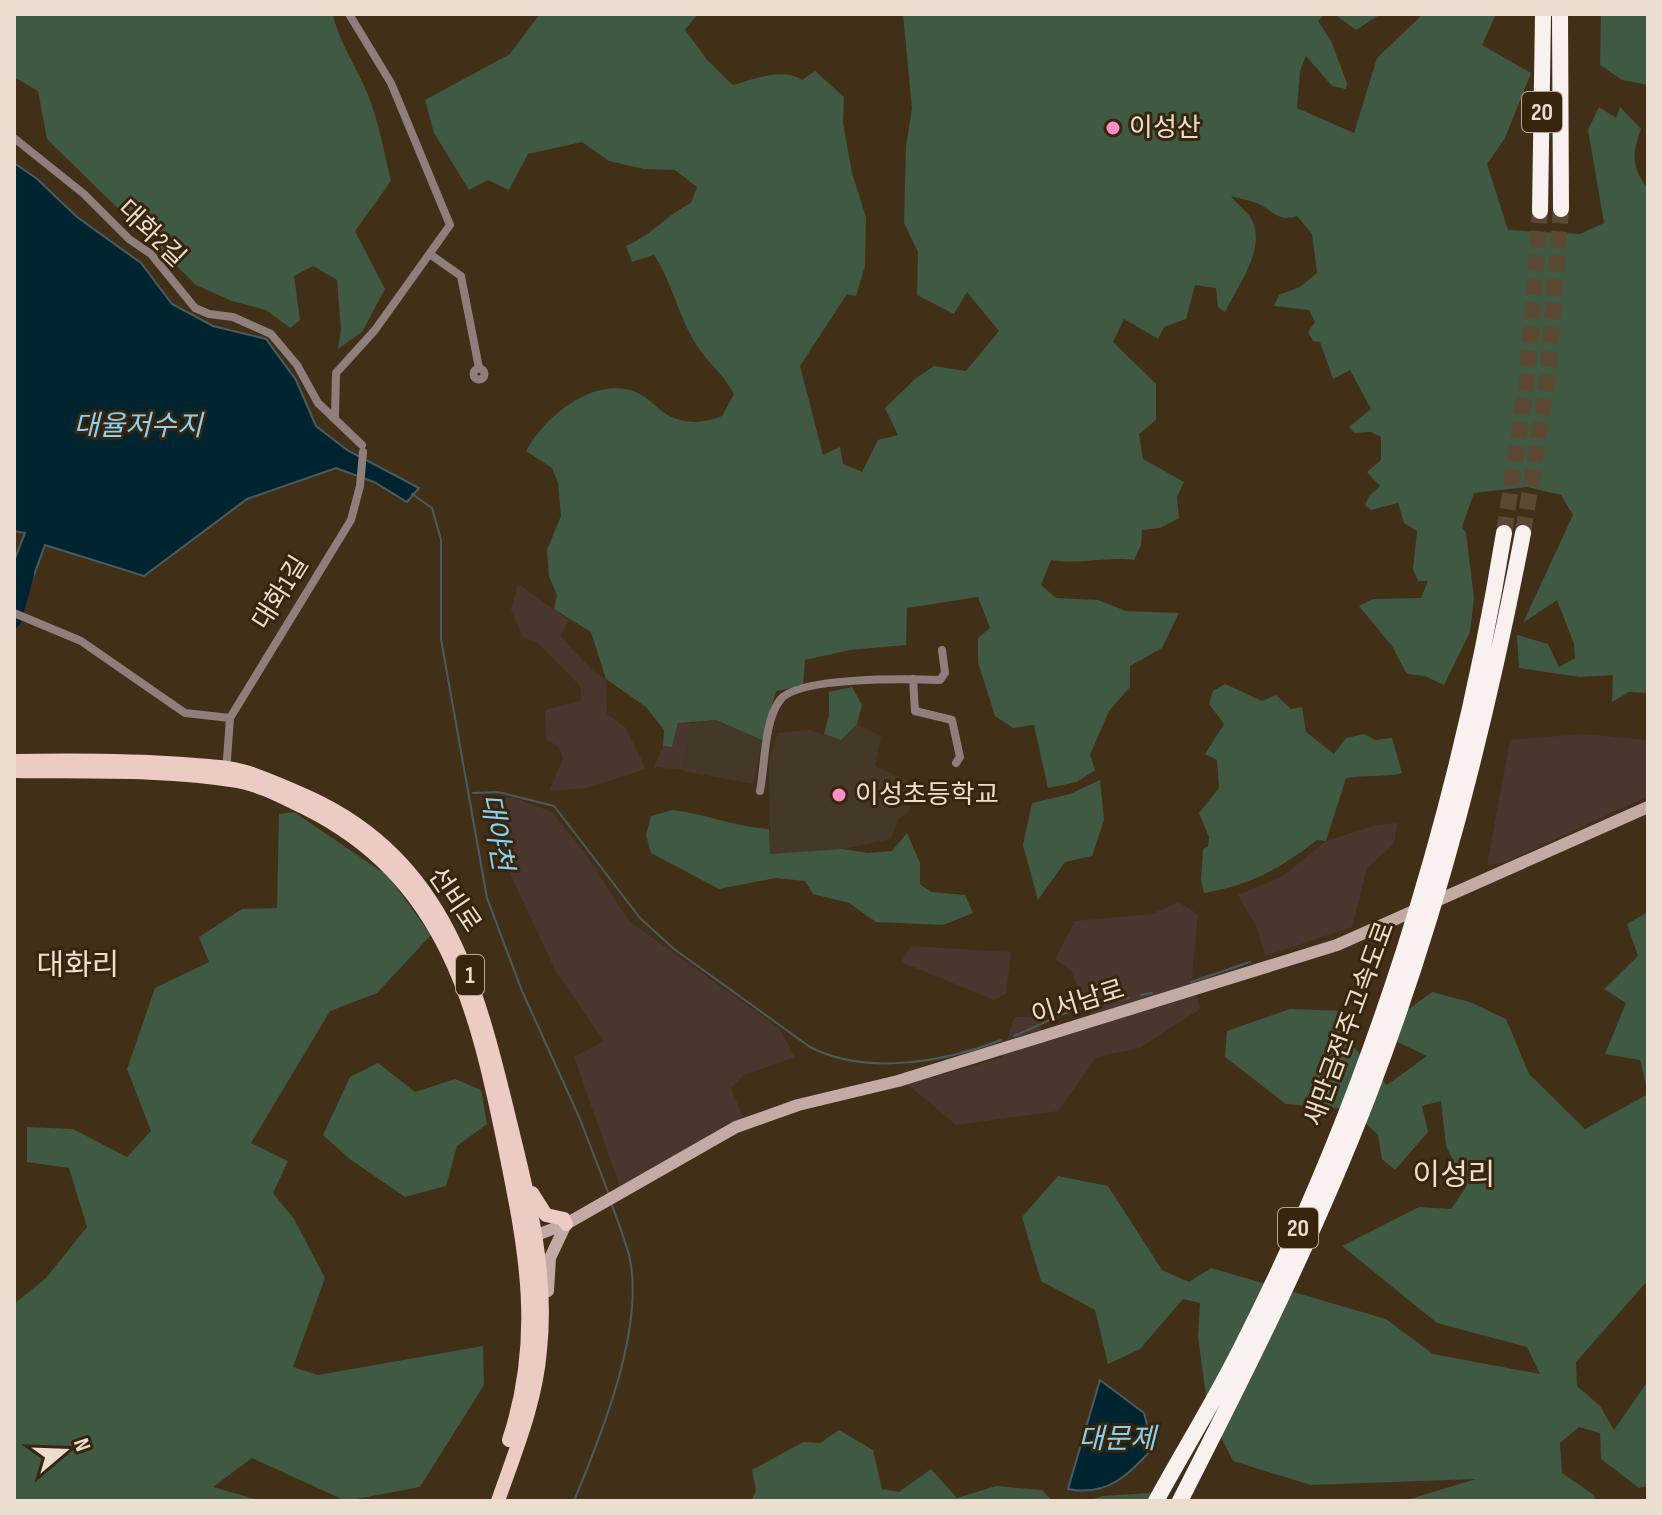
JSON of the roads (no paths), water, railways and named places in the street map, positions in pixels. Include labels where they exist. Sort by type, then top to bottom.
[{"type":"highway","name":"20","points":[[1540,211],[1543,14]]},
{"type":"highway","name":"20","points":[[1560,14],[1561,209]]},
{"type":"highway","name":"새만금전주고속도로","points":[[1477,715],[1504,533]]},
{"type":"highway","name":"새만금전주고속도로","points":[[1180,1501],[1255,1354],[1314,1226],[1369,1094],[1424,936],[1439,860],[1523,533]]},
{"type":"highway","name":"새만금전주고속도로","points":[[1156,1501],[1241,1349],[1295,1235],[1353,1093],[1407,939],[1439,860]]},
{"type":"main road","name":"선비로","points":[[16,766],[130,760],[225,774],[247,773],[313,800],[353,824],[388,853],[432,903],[469,970],[484,1014],[528,1193],[530,1300],[527,1365],[513,1428],[488,1501]]},
{"type":"main road","name":"선비로","points":[[225,774],[328,820],[372,851],[408,889],[437,930],[461,977],[474,1015],[542,1293],[537,1379],[498,1501]]},
{"type":"main road","name":"이서남로","points":[[530,1238],[566,1224],[736,1127],[798,1105],[898,1081],[1008,1048],[1337,945],[1648,807]]},
{"type":"main road","points":[[528,1193],[535,1193],[546,1215],[564,1219],[566,1224],[550,1258],[548,1291],[542,1293]]},
{"type":"street","points":[[335,416],[336,373],[375,330],[450,225],[442,199],[391,83],[349,14]]},
{"type":"street","name":"대화2길","points":[[14,138],[84,194],[129,239],[151,254],[195,308],[209,314],[233,317],[271,334],[297,365],[318,403],[335,416],[362,448]]},
{"type":"street","points":[[431,255],[461,276],[479,368]]},
{"type":"street","name":"대화1길","points":[[225,774],[230,718],[351,520],[360,486],[362,448]]},
{"type":"street","points":[[14,613],[81,641],[185,713],[230,718]]},
{"type":"street","points":[[760,791],[772,722],[781,699],[792,692],[851,680],[940,680],[945,673],[942,650]]},
{"type":"street","points":[[913,679],[915,711],[952,720],[960,757],[956,763]]},
{"type":"water","name":"대율저수지","points":[[14,163],[36,178],[77,217],[141,263],[172,304],[213,326],[266,339],[296,380],[316,426],[347,450],[419,488],[407,502],[374,482],[336,468],[247,499],[144,576],[45,545],[27,594],[14,590],[14,561],[25,533],[14,531]]},
{"type":"water","name":"대문제","points":[[1100,1380],[1144,1413],[1153,1448],[1116,1482],[1094,1490],[1068,1489]]},
{"type":"waterway","name":"대야천","points":[[412,494],[432,508],[441,540],[441,639],[487,898],[522,991],[580,1119],[608,1192]]},
{"type":"waterway","points":[[14,621],[27,575]]},
{"type":"waterway","points":[[473,793],[498,792],[554,806],[640,918],[674,949],[810,1047],[856,1061],[906,1063],[931,1060],[1001,1040]]},
{"type":"waterway","points":[[1191,982],[1250,962]]},
{"type":"waterway","points":[[1141,995],[1152,993]]},
{"type":"waterway","points":[[1101,1004],[1128,998]]},
{"type":"waterway","points":[[1014,1036],[1060,1015],[1089,1006]]},
{"type":"waterway","name":"대야천","points":[[574,1501],[608,1413],[626,1347],[631,1314],[633,1283],[629,1255],[611,1202]]},
{"type":"tunnel","points":[[1523,533],[1547,385],[1561,209]]},
{"type":"tunnel","points":[[1504,533],[1527,380],[1540,211]]},
{"type":"place","name":"이성산","points":[[1113,128]]},
{"type":"place","name":"이성초등학교","points":[[839,795]]},
{"type":"district","name":"대화리","points":[[78,966]]},
{"type":"district","name":"이성리","points":[[1454,1176]]}]
